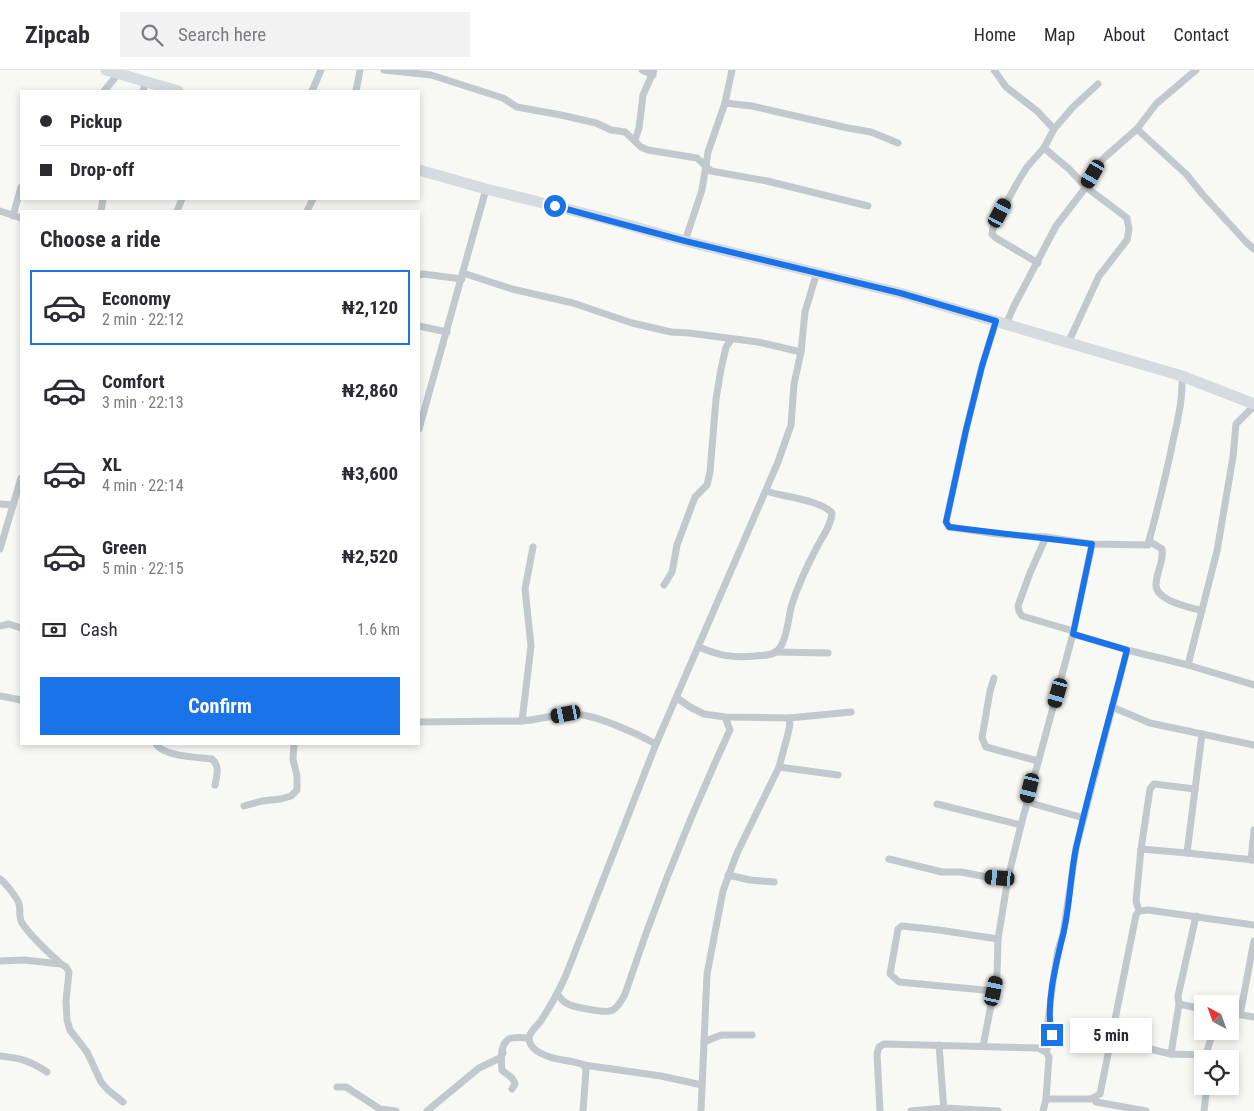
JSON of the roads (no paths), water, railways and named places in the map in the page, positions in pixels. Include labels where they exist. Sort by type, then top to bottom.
[{"type":"main road","points":[[106,70],[125,73],[144,86],[171,90]]},
{"type":"main road","points":[[420,170],[685,241],[900,293],[1182,376],[1235,395],[1254,405]]},
{"type":"street","points":[[312,90],[321,70]]},
{"type":"street","points":[[356,90],[360,70]]},
{"type":"street","points":[[384,70],[431,72],[503,98],[517,107],[596,123],[611,130],[625,132],[641,147],[648,150],[697,158],[711,171],[767,181],[868,206]]},
{"type":"street","points":[[635,140],[639,128],[643,95],[654,72],[642,70]]},
{"type":"street","points":[[685,241],[702,190],[711,141],[725,103],[732,70]]},
{"type":"street","points":[[994,70],[1006,87],[1037,111],[1054,129]]},
{"type":"street","points":[[1000,70],[1006,87]]},
{"type":"street","points":[[1182,376],[1183,396],[1164,486],[1148,545],[1092,544],[949,527],[946,522],[982,366],[1001,323],[1014,306],[1056,226],[1086,187],[1098,164],[1137,129],[1156,104],[1196,70]]},
{"type":"street","points":[[105,90],[125,73]]},
{"type":"street","points":[[1038,263],[992,234],[993,228],[1027,167],[1044,148],[1054,129],[1078,102],[1098,84]]},
{"type":"street","points":[[725,103],[752,106],[871,132],[898,143]]},
{"type":"street","points":[[1137,129],[1187,175],[1203,195],[1254,249]]},
{"type":"street","points":[[1044,148],[1069,169],[1086,187],[1127,218],[1129,229],[1127,240],[1099,276],[1068,343]]},
{"type":"street","points":[[420,426],[486,189]]},
{"type":"street","points":[[13,216],[20,191]]},
{"type":"street","points":[[0,211],[20,218]]},
{"type":"street","points":[[702,1085],[661,1076],[584,1065],[550,1057],[539,1052],[531,1044],[529,1038],[531,1032],[539,1023],[557,994],[572,960],[656,744],[786,443],[806,312],[817,272]]},
{"type":"street","points":[[420,273],[462,276],[573,303],[632,323],[672,332],[763,344],[801,352]]},
{"type":"street","points":[[420,326],[447,332]]},
{"type":"street","points":[[664,585],[672,572],[677,545],[695,497],[707,485],[710,472],[716,399],[726,348],[731,340]]},
{"type":"street","points":[[1188,664],[1221,531],[1233,458],[1236,424],[1254,405]]},
{"type":"street","points":[[0,549],[20,481]]},
{"type":"street","points":[[766,491],[807,501],[829,509],[832,513],[830,523],[815,550],[794,599],[785,638],[775,652]]},
{"type":"street","points":[[0,504],[13,505]]},
{"type":"street","points":[[1046,538],[1018,606],[1022,616],[1127,650],[1188,664],[1254,685]]},
{"type":"street","points":[[1149,541],[1162,550],[1163,555],[1156,586],[1159,593],[1165,599],[1202,611]]},
{"type":"street","points":[[982,1046],[997,975],[998,939],[1008,878],[1020,824],[1058,693],[1092,544]]},
{"type":"street","points":[[522,721],[531,646],[525,589],[533,548]]},
{"type":"street","points":[[0,626],[9,624],[20,628]]},
{"type":"street","points":[[699,647],[718,656],[730,658],[767,655],[775,652],[828,653]]},
{"type":"street","points":[[1043,1111],[1046,1099],[1048,1057],[1046,1052],[1052,1035],[1048,1022],[1053,982],[1058,950],[1063,934],[1076,848],[1127,650]]},
{"type":"street","points":[[994,678],[982,738],[984,744],[986,747],[1038,761]]},
{"type":"street","points":[[0,696],[20,700]]},
{"type":"street","points":[[677,698],[704,714],[725,717],[788,718],[851,712]]},
{"type":"street","points":[[1112,708],[1150,723],[1254,745]]},
{"type":"street","points":[[420,722],[522,721],[573,714],[632,731],[656,744]]},
{"type":"street","points":[[557,994],[564,1002],[584,1008],[609,1012],[620,1004],[650,920],[699,797],[730,730],[725,717]]},
{"type":"street","points":[[701,1111],[707,974],[723,891],[737,852],[779,767],[790,724],[788,718]]},
{"type":"street","points":[[1187,852],[1202,734]]},
{"type":"street","points":[[157,745],[167,752],[190,758],[212,759],[216,763],[218,771],[215,785]]},
{"type":"street","points":[[244,806],[262,801],[282,799],[291,796],[296,790],[297,776],[293,759],[294,745]]},
{"type":"street","points":[[779,767],[838,775]]},
{"type":"street","points":[[1139,911],[1136,902],[1141,849],[1150,789],[1154,784],[1195,789]]},
{"type":"street","points":[[1027,802],[1084,818]]},
{"type":"street","points":[[937,804],[1020,824]]},
{"type":"street","points":[[1141,849],[1187,852],[1253,860],[1254,830]]},
{"type":"street","points":[[889,859],[942,872],[961,872],[987,877],[1008,878]]},
{"type":"street","points":[[728,875],[750,880],[774,882]]},
{"type":"street","points":[[0,879],[19,902],[21,922],[69,972],[66,1001],[67,1020],[70,1030],[87,1052],[101,1082],[123,1102]]},
{"type":"street","points":[[1139,911],[1148,910],[1254,924]]},
{"type":"street","points":[[1095,1111],[1102,1089],[1120,991],[1136,915],[1139,911]]},
{"type":"street","points":[[1171,1054],[1179,1004],[1178,996],[1196,916]]},
{"type":"street","points":[[994,991],[899,982],[890,974],[898,929],[902,926],[998,939]]},
{"type":"street","points":[[1254,942],[1240,1015],[1254,1017]]},
{"type":"street","points":[[0,961],[24,960],[61,964]]},
{"type":"street","points":[[1179,1004],[1194,1007]]},
{"type":"street","points":[[704,1042],[721,1035],[752,1034]]},
{"type":"street","points":[[512,1089],[515,1084],[514,1080],[502,1070],[503,1053],[507,1040],[510,1038],[529,1038]]},
{"type":"street","points":[[1111,1040],[1171,1054],[1194,1056]]},
{"type":"street","points":[[880,1111],[877,1054],[880,1047],[884,1044],[1038,1048],[1046,1052]]},
{"type":"street","points":[[939,1045],[944,1110]]},
{"type":"street","points":[[427,1111],[479,1068],[500,1058],[503,1053]]},
{"type":"street","points":[[0,1056],[17,1057],[47,1072]]},
{"type":"street","points":[[584,1065],[584,1111]]},
{"type":"street","points":[[336,1087],[346,1087],[380,1109],[396,1111]]},
{"type":"street","points":[[1204,1111],[1206,1095]]},
{"type":"street","points":[[1046,1099],[1091,1099],[1146,1111]]},
{"type":"street","points":[[911,1111],[998,1111]]}]
